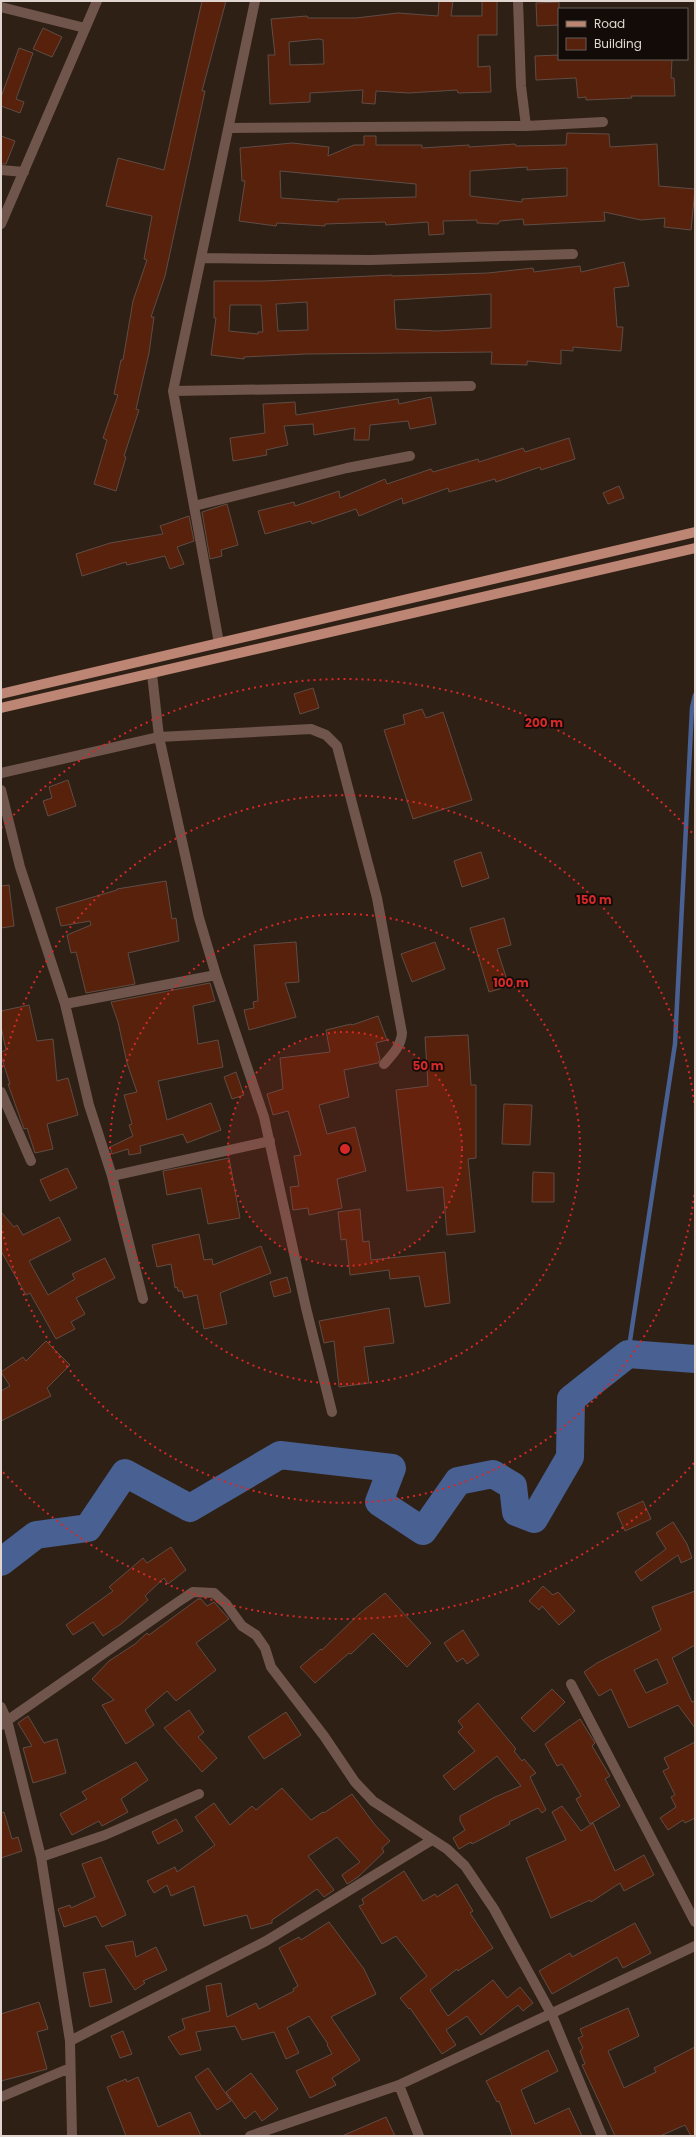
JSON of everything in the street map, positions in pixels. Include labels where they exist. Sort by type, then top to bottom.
[{"type":"main road","points":[[1,694],[695,532]]},
{"type":"main road","points":[[1,708],[695,548]]},
{"type":"street","points":[[1,224],[97,1]]},
{"type":"street","points":[[219,644],[173,391],[255,1]]},
{"type":"street","points":[[518,1],[521,86],[526,126]]},
{"type":"street","points":[[1,6],[86,28]]},
{"type":"street","points":[[229,128],[526,126],[602,122]]},
{"type":"street","points":[[1,170],[24,172]]},
{"type":"street","points":[[201,258],[370,260],[573,254]]},
{"type":"street","points":[[173,391],[471,386]]},
{"type":"street","points":[[194,506],[347,468],[410,456]]},
{"type":"street","points":[[152,674],[158,737],[199,918],[216,975],[264,1117],[332,1412]]},
{"type":"street","points":[[1,773],[158,737],[311,730],[326,735],[338,746],[377,898],[402,1033],[401,1040],[396,1051],[384,1064]]},
{"type":"street","points":[[1,790],[20,867],[65,1004],[89,1105],[112,1176],[143,1299]]},
{"type":"street","points":[[65,1004],[216,975]]},
{"type":"street","points":[[1,1092],[31,1161]]},
{"type":"street","points":[[112,1176],[270,1141]]},
{"type":"street","points":[[4,1723],[193,1592],[214,1593],[226,1604],[242,1626],[256,1635],[265,1648],[271,1667],[324,1736],[354,1782],[373,1801],[447,1849],[465,1866],[494,1909],[552,2015],[602,2136]]},
{"type":"street","points":[[571,1684],[695,1922]]},
{"type":"street","points":[[1,1707],[4,1723],[41,1857],[70,2041],[72,2136]]},
{"type":"street","points":[[41,1857],[106,1835],[199,1794]]},
{"type":"street","points":[[70,2041],[266,1941],[432,1840]]},
{"type":"street","points":[[250,2136],[399,2086],[552,2015],[695,1946]]},
{"type":"street","points":[[1,2097],[70,2068]]},
{"type":"street","points":[[399,2086],[419,2136]]},
{"type":"building","points":[[202,1],[226,1],[202,91],[205,91],[165,276],[151,317],[154,317],[149,353],[136,409],[139,410],[124,456],[126,457],[116,491],[94,484],[107,440],[103,438],[118,395],[114,394],[121,360],[123,360],[133,301],[147,260],[144,259],[152,216],[106,206],[118,158],[164,170]]},
{"type":"building","points":[[439,1],[453,1],[451,16],[482,16],[482,1],[497,1],[497,35],[478,35],[478,67],[490,66],[491,92],[458,93],[457,90],[409,93],[376,91],[375,104],[362,103],[363,90],[310,93],[310,102],[270,104],[268,55],[275,55],[271,19],[307,16],[308,18],[356,18],[398,13],[438,16]],"holes":[[[319,39],[323,40],[324,64],[290,65],[289,42]]]},
{"type":"building","points":[[559,2],[558,25],[537,26],[536,3]]},
{"type":"building","points":[[43,28],[62,37],[52,57],[33,49]]},
{"type":"building","points":[[19,48],[33,53],[16,99],[24,102],[20,113],[1,106],[1,97]]},
{"type":"building","points":[[558,55],[558,60],[672,60],[671,78],[674,78],[675,96],[631,96],[632,98],[586,100],[586,97],[578,98],[576,78],[536,80],[535,56]]},
{"type":"building","points":[[567,133],[609,134],[610,147],[657,144],[659,186],[695,189],[691,230],[664,227],[665,218],[641,220],[604,212],[605,221],[524,225],[523,219],[500,221],[498,224],[477,223],[477,220],[443,221],[444,234],[429,235],[428,222],[386,225],[385,222],[325,224],[325,226],[277,223],[276,226],[239,221],[245,181],[242,181],[240,148],[292,143],[329,147],[328,156],[354,145],[364,145],[364,136],[376,136],[376,145],[422,145],[422,148],[515,144],[516,146],[566,145]],"holes":[[[527,167],[527,170],[567,168],[567,196],[522,199],[522,202],[470,196],[470,171]],[[280,171],[416,184],[416,197],[338,199],[338,202],[281,198]]]},
{"type":"building","points":[[1,136],[15,141],[6,164],[1,164]]},
{"type":"building","points":[[624,262],[629,286],[614,288],[617,327],[623,327],[621,351],[573,347],[573,351],[561,350],[561,364],[527,361],[527,365],[491,364],[492,352],[306,354],[244,357],[244,359],[211,355],[216,318],[214,318],[214,281],[264,281],[392,275],[488,273],[533,268],[534,272],[580,266],[581,272]],"holes":[[[491,294],[491,328],[437,331],[396,329],[394,300]],[[307,302],[308,330],[278,331],[276,304]],[[230,305],[261,305],[263,332],[258,332],[258,334],[229,331]]]},
{"type":"building","points":[[431,397],[436,424],[410,429],[408,421],[370,425],[369,440],[354,440],[355,428],[314,435],[313,424],[284,426],[288,445],[266,450],[267,455],[233,461],[230,438],[265,433],[263,404],[295,402],[296,415],[398,399],[399,404]]},
{"type":"building","points":[[569,438],[575,459],[541,470],[540,467],[496,482],[495,479],[449,492],[448,488],[403,504],[402,498],[359,516],[356,509],[312,524],[311,521],[265,534],[258,511],[294,502],[295,506],[339,491],[340,498],[385,479],[387,484],[431,469],[433,472],[478,459],[479,462],[523,448],[525,452]]},
{"type":"building","points":[[619,486],[624,498],[608,504],[603,493]]},
{"type":"building","points":[[227,504],[238,545],[221,550],[222,556],[210,559],[202,512]]},
{"type":"building","points":[[189,516],[194,541],[177,547],[184,564],[170,569],[165,556],[127,565],[126,562],[82,576],[76,554],[110,543],[163,534],[160,526]]},
{"type":"building","points":[[313,688],[319,708],[300,714],[294,694]]},
{"type":"building","points":[[422,709],[426,718],[443,712],[472,800],[413,819],[384,730],[405,724],[403,715]]},
{"type":"building","points":[[68,780],[76,806],[48,816],[43,801],[52,798],[49,787]]},
{"type":"building","points":[[481,852],[489,878],[462,887],[454,861]]},
{"type":"building","points":[[166,881],[172,919],[176,918],[179,941],[128,953],[135,984],[86,993],[76,952],[71,953],[67,935],[91,925],[90,921],[61,926],[56,908],[117,889]]},
{"type":"building","points":[[9,885],[14,926],[1,928],[1,886]]},
{"type":"building","points":[[504,918],[511,945],[497,949],[509,986],[489,992],[470,928]]},
{"type":"building","points":[[296,942],[299,982],[285,983],[296,1017],[249,1030],[244,1010],[254,1008],[253,1002],[258,1001],[254,945]]},
{"type":"building","points":[[435,942],[445,969],[412,982],[401,954]]},
{"type":"building","points":[[210,983],[215,1001],[193,1006],[198,1044],[218,1040],[223,1067],[158,1081],[167,1120],[211,1103],[221,1130],[187,1143],[183,1134],[140,1146],[141,1153],[129,1155],[128,1149],[112,1154],[110,1147],[133,1136],[129,1125],[132,1124],[124,1095],[137,1092],[127,1063],[118,1022],[111,1002]]},
{"type":"building","points":[[29,1005],[37,1041],[53,1039],[57,1081],[68,1078],[78,1115],[47,1124],[53,1149],[35,1153],[27,1128],[24,1129],[8,1084],[10,1084],[1,1056],[1,1052],[6,1050],[1,1026],[1,1011]]},
{"type":"building","points":[[378,1016],[387,1040],[376,1043],[380,1059],[378,1063],[344,1070],[349,1097],[319,1105],[327,1134],[355,1127],[366,1171],[337,1179],[342,1208],[309,1215],[308,1208],[293,1210],[290,1187],[299,1186],[294,1156],[301,1155],[288,1111],[273,1115],[267,1094],[283,1089],[280,1058],[330,1052],[326,1030],[352,1025]]},
{"type":"building","points":[[468,1035],[471,1085],[476,1085],[476,1158],[468,1159],[475,1232],[447,1235],[443,1187],[407,1191],[396,1090],[428,1086],[425,1037]]},
{"type":"building","points":[[236,1072],[244,1095],[232,1099],[224,1077]]},
{"type":"building","points":[[504,1104],[532,1105],[530,1145],[502,1144]]},
{"type":"building","points":[[229,1158],[240,1218],[208,1224],[201,1188],[167,1195],[163,1171]]},
{"type":"building","points":[[67,1168],[77,1188],[50,1201],[40,1180]]},
{"type":"building","points":[[533,1172],[554,1173],[554,1202],[532,1202]]},
{"type":"building","points":[[360,1209],[363,1242],[369,1241],[371,1260],[445,1252],[450,1303],[425,1307],[419,1276],[390,1279],[389,1270],[350,1275],[346,1239],[341,1240],[338,1212]]},
{"type":"building","points":[[1,1212],[14,1227],[17,1225],[23,1235],[59,1217],[71,1240],[29,1261],[48,1295],[75,1279],[72,1274],[105,1258],[115,1278],[76,1298],[85,1314],[71,1322],[75,1329],[56,1339],[30,1293],[26,1295],[1,1251]]},
{"type":"building","points":[[199,1234],[204,1260],[212,1259],[213,1265],[261,1246],[271,1273],[220,1293],[227,1324],[204,1329],[197,1295],[184,1298],[182,1291],[178,1291],[177,1287],[175,1288],[171,1264],[157,1267],[152,1245]]},
{"type":"building","points":[[287,1277],[291,1292],[274,1297],[270,1282]]},
{"type":"building","points":[[389,1308],[394,1343],[364,1347],[369,1383],[339,1387],[334,1341],[324,1343],[319,1321]]},
{"type":"building","points":[[46,1341],[70,1365],[47,1388],[51,1396],[1,1421],[1,1391],[10,1386],[1,1372],[23,1357],[26,1361]]},
{"type":"building","points":[[643,1501],[651,1519],[625,1531],[617,1513]]},
{"type":"building","points":[[673,1522],[687,1544],[692,1558],[681,1563],[678,1555],[641,1581],[635,1572],[666,1549],[656,1533]]},
{"type":"building","points":[[171,1547],[186,1570],[168,1584],[164,1578],[145,1596],[148,1600],[121,1624],[103,1636],[93,1622],[73,1635],[66,1625],[113,1591],[109,1587],[143,1558],[147,1563]]},
{"type":"building","points":[[543,1586],[553,1595],[558,1592],[575,1611],[559,1625],[542,1606],[539,1610],[529,1601]]},
{"type":"building","points":[[695,1591],[695,1645],[672,1658],[692,1702],[695,1701],[695,1728],[678,1705],[629,1728],[611,1689],[599,1696],[584,1672],[597,1663],[661,1630],[652,1607]],"holes":[[[657,1659],[668,1683],[646,1693],[634,1670]]]},
{"type":"building","points":[[385,1593],[431,1643],[407,1667],[373,1633],[351,1654],[349,1653],[315,1683],[300,1667],[321,1649],[322,1650],[359,1614]]},
{"type":"building","points":[[198,1599],[201,1599],[207,1606],[214,1602],[229,1619],[196,1643],[216,1670],[176,1701],[167,1691],[145,1710],[154,1725],[126,1744],[102,1705],[114,1700],[92,1679],[109,1661],[135,1644],[147,1633],[149,1635]]},
{"type":"building","points":[[463,1630],[479,1655],[467,1664],[463,1658],[457,1662],[444,1643]]},
{"type":"building","points":[[552,1689],[565,1702],[534,1732],[521,1718]]},
{"type":"building","points":[[478,1703],[516,1749],[514,1751],[522,1761],[524,1759],[536,1773],[530,1777],[546,1810],[542,1813],[538,1808],[509,1822],[510,1824],[472,1844],[471,1842],[459,1849],[453,1838],[465,1830],[460,1821],[460,1816],[495,1797],[521,1786],[497,1756],[454,1790],[443,1776],[475,1751],[458,1732],[463,1727],[458,1721]]},
{"type":"building","points":[[189,1710],[204,1732],[198,1737],[217,1758],[202,1772],[164,1728]]},
{"type":"building","points":[[286,1712],[301,1735],[264,1759],[248,1737]]},
{"type":"building","points":[[28,1716],[44,1743],[57,1739],[66,1773],[33,1783],[23,1748],[32,1746],[18,1723]]},
{"type":"building","points":[[580,1719],[595,1743],[592,1746],[610,1776],[605,1779],[620,1806],[590,1824],[576,1799],[581,1796],[562,1764],[557,1766],[545,1744]]},
{"type":"building","points":[[695,1742],[695,1818],[685,1823],[683,1820],[668,1830],[660,1818],[676,1807],[671,1797],[675,1795],[663,1771],[669,1768],[664,1758]]},
{"type":"building","points":[[136,1762],[148,1780],[121,1799],[128,1812],[102,1826],[99,1821],[72,1835],[60,1814],[87,1799],[82,1792]]},
{"type":"building","points":[[282,1788],[311,1820],[352,1794],[375,1825],[390,1841],[382,1848],[384,1852],[358,1877],[347,1884],[342,1875],[360,1862],[337,1837],[308,1856],[334,1890],[324,1897],[317,1889],[272,1920],[272,1923],[251,1929],[247,1915],[204,1926],[194,1886],[171,1896],[167,1885],[154,1893],[147,1881],[175,1867],[177,1872],[215,1845],[195,1817],[214,1803],[230,1825],[252,1806],[256,1810]]},
{"type":"building","points":[[562,1806],[581,1831],[593,1823],[615,1871],[644,1855],[654,1875],[624,1891],[620,1883],[591,1902],[590,1900],[551,1918],[526,1858],[566,1840],[552,1812]]},
{"type":"building","points":[[4,1812],[12,1839],[18,1837],[22,1851],[1,1858],[1,1813]]},
{"type":"building","points":[[176,1819],[183,1831],[158,1844],[152,1832]]},
{"type":"building","points":[[101,1857],[126,1915],[102,1927],[96,1916],[64,1927],[58,1909],[70,1905],[71,1908],[95,1897],[82,1864]]},
{"type":"building","points":[[404,1871],[423,1901],[435,1894],[437,1897],[457,1884],[473,1911],[470,1913],[493,1948],[458,1971],[457,1969],[430,1990],[448,2016],[493,1980],[507,1998],[520,1987],[533,2003],[523,2011],[518,2005],[481,2035],[467,2016],[446,2030],[456,2045],[442,2054],[410,2008],[409,2009],[400,1998],[427,1976],[396,1936],[382,1944],[359,1906],[364,1904],[362,1899]]},
{"type":"building","points":[[329,1922],[364,1969],[376,1994],[331,2017],[360,2060],[332,2078],[336,2085],[310,2098],[296,2071],[332,2054],[327,2045],[328,2044],[309,2016],[287,2028],[299,2053],[286,2059],[274,2032],[242,2040],[235,2026],[196,2032],[201,2050],[180,2055],[168,2037],[185,2029],[182,2019],[210,2011],[206,1986],[221,1983],[227,2017],[256,2003],[259,2009],[294,1991],[293,1989],[298,1986],[279,1948],[299,1937],[301,1940]]},
{"type":"building","points":[[635,1923],[651,1953],[623,1968],[617,1957],[552,1994],[539,1971],[570,1953],[572,1957]]},
{"type":"building","points":[[133,1941],[136,1957],[156,1947],[167,1970],[143,1981],[145,1983],[135,1990],[105,1946]]},
{"type":"building","points":[[105,1969],[112,2002],[90,2007],[83,1973]]},
{"type":"building","points":[[39,2002],[48,2029],[37,2032],[47,2069],[1,2081],[1,2014]]},
{"type":"building","points":[[628,2008],[639,2036],[608,2051],[624,2088],[656,2072],[654,2068],[695,2047],[695,2136],[691,2136],[685,2125],[660,2136],[615,2136],[582,2065],[585,2064],[580,2051],[583,2048],[578,2038],[583,2036],[580,2029]]},
{"type":"building","points":[[123,2031],[132,2054],[120,2058],[111,2036]]},
{"type":"building","points":[[548,2050],[558,2071],[521,2090],[535,2124],[569,2108],[582,2136],[511,2136],[512,2135],[499,2101],[497,2102],[486,2081]]},
{"type":"building","points":[[208,2068],[231,2101],[217,2110],[195,2077]]},
{"type":"building","points":[[251,2073],[278,2109],[262,2121],[255,2111],[245,2119],[226,2092]]},
{"type":"building","points":[[138,2077],[158,2127],[190,2112],[201,2136],[126,2136],[107,2087],[126,2079],[127,2082]]},
{"type":"building","points":[[386,2117],[395,2136],[342,2136]]},
{"type":"waterway","points":[[628,1354],[675,1044],[692,708],[695,695]]},
{"type":"waterway","points":[[1,1562],[36,1535],[88,1528],[125,1473],[190,1508],[280,1455],[392,1468],[379,1502],[423,1531],[458,1481],[493,1474],[513,1486],[516,1512],[534,1519],[570,1457],[571,1399],[628,1354],[695,1359]]}]
